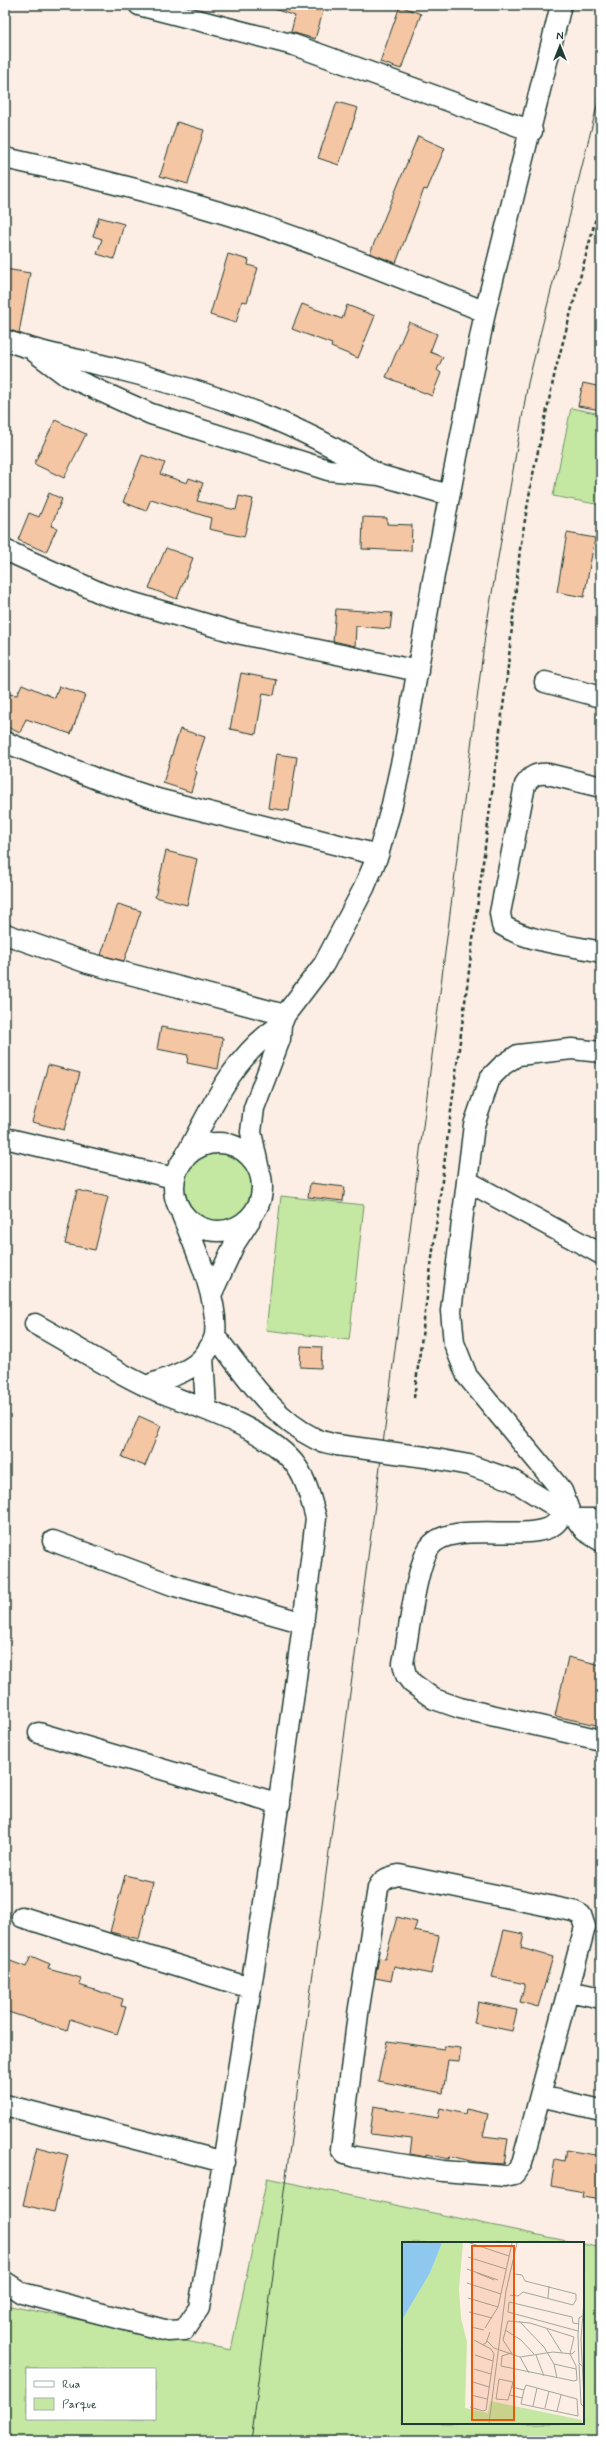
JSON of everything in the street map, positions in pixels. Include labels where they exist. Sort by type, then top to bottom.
[{"type":"street","points":[[139,5],[294,45],[532,131]]},
{"type":"street","points":[[561,5],[532,131],[485,312],[449,495],[393,802],[378,855],[364,888],[324,964],[283,1020],[247,1053],[215,1100],[174,1178],[174,1194],[179,1210],[199,1256],[211,1295],[215,1336],[276,1409],[305,1433],[315,1439],[338,1445],[425,1457],[469,1465],[498,1474],[570,1515],[585,1531],[601,1541]]},
{"type":"street","points":[[5,158],[109,182],[245,220],[370,264],[485,312]]},
{"type":"street","points":[[5,340],[35,352],[75,358],[157,379],[261,414],[341,450],[379,475]]},
{"type":"street","points":[[35,352],[67,376],[151,414],[328,470],[379,475],[449,495]]},
{"type":"street","points":[[5,550],[103,594],[237,633],[418,671]]},
{"type":"street","points":[[545,682],[601,697]]},
{"type":"street","points":[[5,742],[99,780],[157,799],[378,855]]},
{"type":"street","points":[[601,787],[548,774],[539,774],[530,777],[525,785],[500,913],[502,925],[511,931],[524,936],[601,952]]},
{"type":"street","points":[[5,934],[88,963],[283,1020]]},
{"type":"street","points":[[211,1295],[235,1243],[254,1213],[261,1192],[259,1170],[251,1132],[254,1108],[280,1039],[283,1020]]},
{"type":"street","points":[[570,1515],[562,1490],[467,1376],[454,1343],[451,1311],[474,1125],[490,1078],[503,1065],[518,1055],[544,1051],[572,1050],[601,1052]]},
{"type":"street","points":[[5,1138],[174,1178]]},
{"type":"street","points":[[185,1157],[197,1148],[210,1144],[225,1144],[239,1148],[251,1158],[259,1170]]},
{"type":"street","points":[[467,1181],[601,1254]]},
{"type":"street","points":[[179,1210],[189,1221],[201,1229],[216,1232],[237,1227],[254,1213]]},
{"type":"street","points":[[5,2282],[22,2293],[168,2331],[184,2330],[199,2308],[240,2066],[250,1988],[280,1804],[304,1623],[316,1518],[308,1488],[296,1466],[270,1442],[206,1408],[146,1386],[35,1324]]},
{"type":"street","points":[[146,1386],[185,1370],[203,1357],[215,1336]]},
{"type":"street","points":[[203,1357],[206,1408]]},
{"type":"street","points":[[601,1522],[570,1515],[536,1531],[481,1532],[447,1536],[430,1546],[420,1572],[403,1663],[406,1674],[412,1683],[434,1699],[460,1708],[601,1740]]},
{"type":"street","points":[[53,1541],[175,1586],[304,1623]]},
{"type":"street","points":[[39,1732],[280,1804]]},
{"type":"street","points":[[407,1876],[573,1911],[581,1915],[585,1927],[540,2096],[522,2163],[514,2174],[504,2176],[436,2170],[354,2157],[345,2154],[341,2148],[358,2014],[378,1888],[381,1882],[388,1877],[407,1876]]},
{"type":"street","points":[[22,1917],[250,1988]]},
{"type":"street","points":[[569,1991],[601,1998]]},
{"type":"street","points":[[540,2096],[601,2110]]},
{"type":"street","points":[[5,2105],[224,2162]]},
{"type":"path","points":[[414,1398],[507,676],[520,549],[532,479],[555,372],[601,200]]},
{"type":"green space","points":[[571,408],[601,414],[601,505],[553,496]]},
{"type":"green space","points":[[211,1151],[225,1151],[232,1153],[244,1161],[252,1173],[254,1187],[252,1201],[244,1213],[232,1221],[225,1223],[211,1223],[204,1221],[192,1213],[184,1201],[182,1194],[182,1180],[184,1173],[192,1161],[204,1153]]},
{"type":"green space","points":[[281,1196],[364,1205],[349,1340],[266,1330]]},
{"type":"green space","points":[[267,2178],[571,2242],[402,2242],[402,2424],[584,2424],[584,2244],[601,2248],[601,2441],[5,2441],[5,2305],[231,2350]]},
{"type":"building","points":[[271,5],[325,5],[315,39],[291,32],[295,16],[271,8]]},
{"type":"building","points":[[400,6],[421,14],[401,69],[380,62]]},
{"type":"building","points":[[337,102],[358,108],[339,165],[318,158]]},
{"type":"building","points":[[177,122],[204,130],[188,184],[160,176]]},
{"type":"building","points":[[418,136],[445,148],[427,190],[424,189],[396,263],[370,253]]},
{"type":"building","points":[[99,217],[124,224],[114,259],[97,254],[102,239],[93,236]]},
{"type":"building","points":[[228,254],[249,260],[248,265],[258,268],[247,302],[242,301],[236,323],[210,315]]},
{"type":"building","points":[[5,269],[30,273],[19,333],[5,329]]},
{"type":"building","points":[[302,304],[342,319],[347,305],[375,316],[358,358],[331,347],[332,344],[292,329]]},
{"type":"building","points":[[409,322],[437,334],[430,352],[443,357],[437,370],[441,373],[432,396],[386,377]]},
{"type":"building","points":[[583,383],[601,387],[601,410],[578,406]]},
{"type":"building","points":[[55,420],[86,434],[64,478],[34,464]]},
{"type":"building","points":[[142,455],[165,463],[160,474],[187,483],[189,478],[203,483],[197,501],[236,510],[239,496],[253,499],[244,537],[209,529],[211,518],[151,499],[146,511],[123,502]]},
{"type":"building","points":[[49,493],[62,499],[51,526],[57,528],[46,552],[18,540],[29,513],[39,517]]},
{"type":"building","points":[[363,517],[387,518],[387,524],[412,525],[411,551],[362,549]]},
{"type":"building","points":[[567,533],[595,538],[584,597],[557,592]]},
{"type":"building","points":[[166,548],[193,558],[177,599],[149,588]]},
{"type":"building","points":[[336,609],[392,613],[390,629],[356,626],[355,646],[333,641]]},
{"type":"building","points":[[241,673],[277,680],[274,695],[263,693],[256,734],[230,729]]},
{"type":"building","points":[[22,684],[55,698],[59,686],[85,695],[71,734],[26,719],[20,733],[5,726],[5,700],[8,694],[17,695]]},
{"type":"building","points":[[180,729],[205,737],[194,770],[197,772],[191,792],[163,783]]},
{"type":"building","points":[[276,754],[297,757],[289,811],[268,808]]},
{"type":"building","points":[[166,851],[197,859],[187,905],[155,897]]},
{"type":"building","points":[[118,904],[141,911],[124,961],[101,955]]},
{"type":"building","points":[[161,1027],[223,1038],[218,1069],[187,1063],[188,1055],[157,1049]]},
{"type":"building","points":[[48,1065],[80,1073],[64,1130],[32,1122]]},
{"type":"building","points":[[310,1183],[345,1187],[343,1201],[308,1197]]},
{"type":"building","points":[[77,1190],[108,1197],[95,1250],[65,1244]]},
{"type":"building","points":[[301,1346],[322,1347],[321,1368],[300,1367]]},
{"type":"building","points":[[139,1416],[161,1426],[145,1466],[122,1457]]},
{"type":"building","points":[[568,1657],[601,1665],[601,1726],[555,1716]]},
{"type":"building","points":[[125,1875],[153,1882],[139,1939],[110,1932]]},
{"type":"building","points":[[397,1917],[417,1922],[414,1931],[439,1936],[431,1974],[394,1966],[391,1981],[375,1978],[379,1958],[385,1959]]},
{"type":"building","points":[[504,1930],[524,1934],[521,1948],[553,1957],[538,2007],[520,2002],[525,1984],[492,1977]]},
{"type":"building","points":[[31,1956],[50,1964],[48,1969],[81,1978],[79,1985],[123,1999],[121,2006],[126,2007],[117,2034],[70,2019],[67,2031],[5,2011],[5,1959],[26,1967]]},
{"type":"building","points":[[478,2002],[517,2010],[512,2031],[474,2023]]},
{"type":"building","points":[[387,2041],[444,2049],[444,2046],[461,2048],[459,2061],[448,2060],[443,2093],[378,2081]]},
{"type":"building","points":[[374,2106],[438,2118],[440,2108],[465,2114],[466,2109],[488,2114],[483,2136],[508,2139],[504,2164],[475,2162],[450,2156],[449,2159],[426,2154],[426,2157],[410,2154],[412,2139],[370,2134]]},
{"type":"building","points":[[37,2147],[68,2155],[54,2212],[23,2205]]},
{"type":"building","points":[[566,2150],[601,2156],[601,2200],[582,2197],[583,2192],[551,2186],[555,2159],[564,2161]]},
{"type":"tram line","points":[[251,2441],[384,1436],[486,628],[528,383],[601,90]]}]
